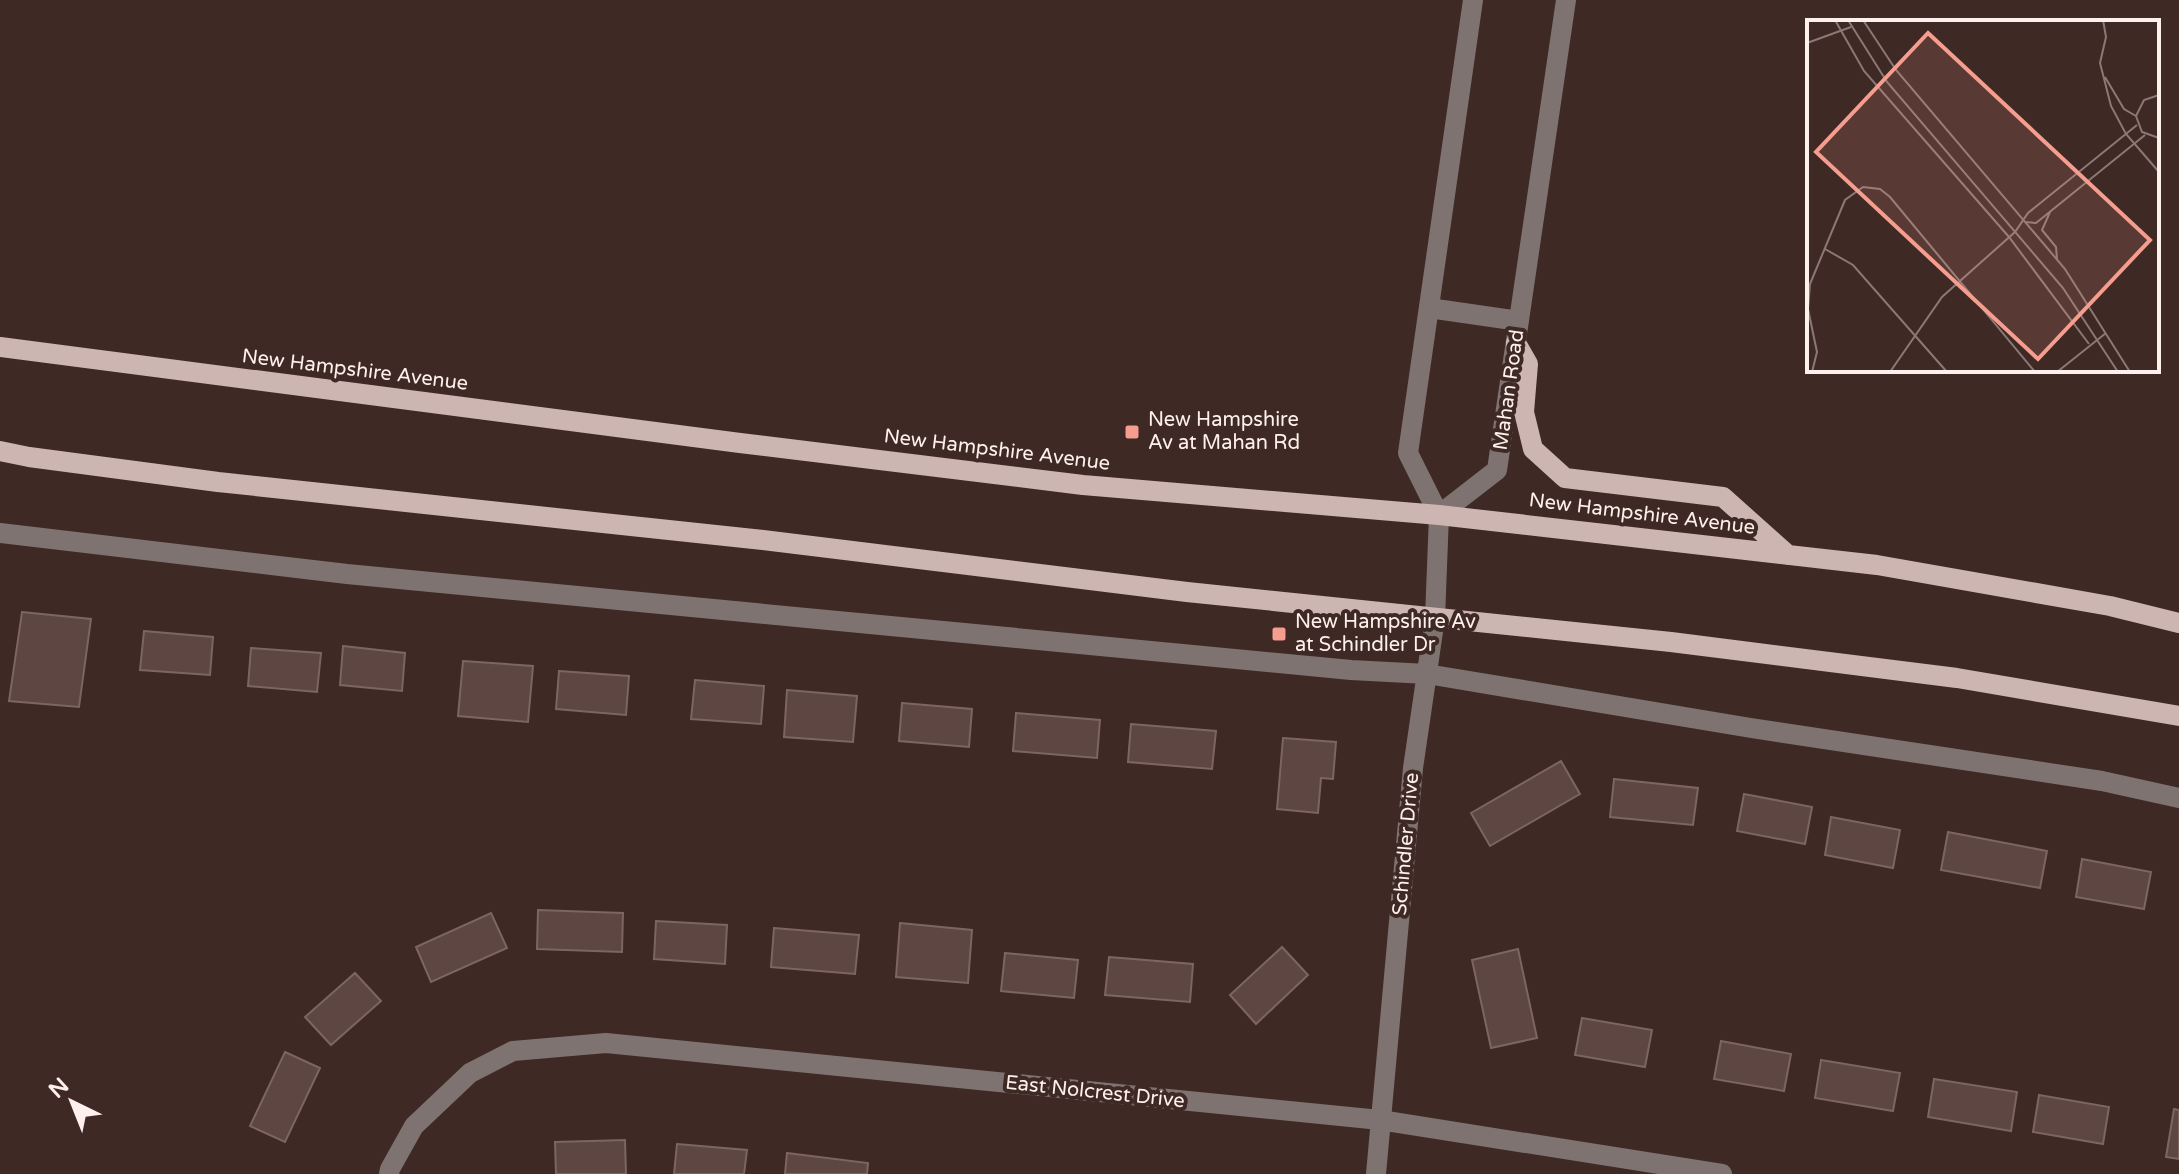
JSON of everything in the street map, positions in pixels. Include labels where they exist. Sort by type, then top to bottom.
[{"type":"main road","points":[[1516,343],[1528,364],[1524,412],[1533,449],[1565,478],[1723,497],[1788,555]]},
{"type":"main road","name":"New Hampshire Avenue","points":[[0,347],[1083,485],[1439,515],[1877,565],[2110,606],[2179,623]]},
{"type":"main road","points":[[0,451],[218,482],[763,540],[1187,592],[1671,642],[1957,678],[2179,716]]},
{"type":"street","points":[[1439,515],[1408,453],[1473,0]]},
{"type":"street","name":"Mahan Road","points":[[1439,515],[1497,470],[1566,0]]},
{"type":"street","points":[[1429,308],[1519,321]]},
{"type":"street","name":"Schindler Drive","points":[[1376,1174],[1413,768],[1435,618],[1439,515]]},
{"type":"street","points":[[0,533],[363,576],[1351,670],[1427,674],[1751,728],[2102,781],[2179,798]]},
{"type":"street","name":"East Nolcrest Drive","points":[[389,1174],[414,1126],[470,1073],[513,1051],[606,1043],[1380,1120],[1722,1174]]},
{"type":"building","points":[[22,612],[91,619],[79,707],[9,701]]},
{"type":"building","points":[[144,631],[213,637],[210,675],[140,670]]},
{"type":"building","points":[[343,646],[405,653],[402,691],[340,685]]},
{"type":"building","points":[[251,648],[321,653],[317,692],[248,686]]},
{"type":"building","points":[[463,661],[533,666],[528,722],[458,716]]},
{"type":"building","points":[[559,671],[629,676],[626,715],[556,709]]},
{"type":"building","points":[[695,680],[764,686],[761,724],[691,719]]},
{"type":"building","points":[[787,690],[857,696],[853,742],[784,737]]},
{"type":"building","points":[[902,703],[972,709],[969,747],[899,741]]},
{"type":"building","points":[[1016,713],[1100,720],[1097,758],[1013,751]]},
{"type":"building","points":[[1131,724],[1216,731],[1212,769],[1128,762]]},
{"type":"building","points":[[1283,738],[1336,742],[1333,779],[1321,778],[1318,813],[1277,809]]},
{"type":"building","points":[[1561,761],[1580,794],[1490,846],[1471,813]]},
{"type":"building","points":[[1614,779],[1698,788],[1693,825],[1610,817]]},
{"type":"building","points":[[1744,794],[1812,807],[1805,844],[1737,831]]},
{"type":"building","points":[[1831,817],[1900,830],[1893,868],[1825,855]]},
{"type":"building","points":[[1948,832],[2047,851],[2040,888],[1941,870]]},
{"type":"building","points":[[2082,859],[2151,872],[2144,909],[2076,897]]},
{"type":"building","points":[[538,910],[623,913],[622,952],[537,949]]},
{"type":"building","points":[[491,913],[507,948],[431,982],[416,947]]},
{"type":"building","points":[[656,921],[727,925],[725,964],[654,959]]},
{"type":"building","points":[[900,923],[972,930],[968,983],[896,977]]},
{"type":"building","points":[[774,928],[859,935],[855,974],[771,967]]},
{"type":"building","points":[[1282,947],[1308,975],[1256,1024],[1230,995]]},
{"type":"building","points":[[1518,949],[1537,1038],[1491,1048],[1472,960]]},
{"type":"building","points":[[1005,953],[1078,960],[1074,998],[1001,991]]},
{"type":"building","points":[[1109,957],[1193,964],[1190,1002],[1105,995]]},
{"type":"building","points":[[355,973],[381,1001],[331,1045],[305,1017]]},
{"type":"building","points":[[1582,1018],[1652,1030],[1645,1067],[1575,1055]]},
{"type":"building","points":[[1721,1041],[1791,1054],[1784,1091],[1714,1079]]},
{"type":"building","points":[[285,1052],[320,1068],[285,1142],[250,1126]]},
{"type":"building","points":[[1821,1060],[1900,1073],[1893,1111],[1815,1098]]},
{"type":"building","points":[[1934,1079],[2017,1092],[2011,1131],[1928,1117]]},
{"type":"building","points":[[2039,1095],[2109,1107],[2103,1144],[2033,1132]]},
{"type":"building","points":[[2174,1109],[2179,1110],[2179,1159],[2166,1157]]},
{"type":"building","points":[[625,1140],[626,1174],[556,1174],[555,1142]]},
{"type":"building","points":[[677,1144],[747,1150],[744,1174],[674,1174]]},
{"type":"building","points":[[787,1153],[868,1163],[867,1174],[785,1174]]},
{"type":"place","name":"New Hampshire Av at Mahan Rd","points":[[1132,432]]},
{"type":"place","name":"New Hampshire Av at Schindler Dr","points":[[1279,634]]}]
